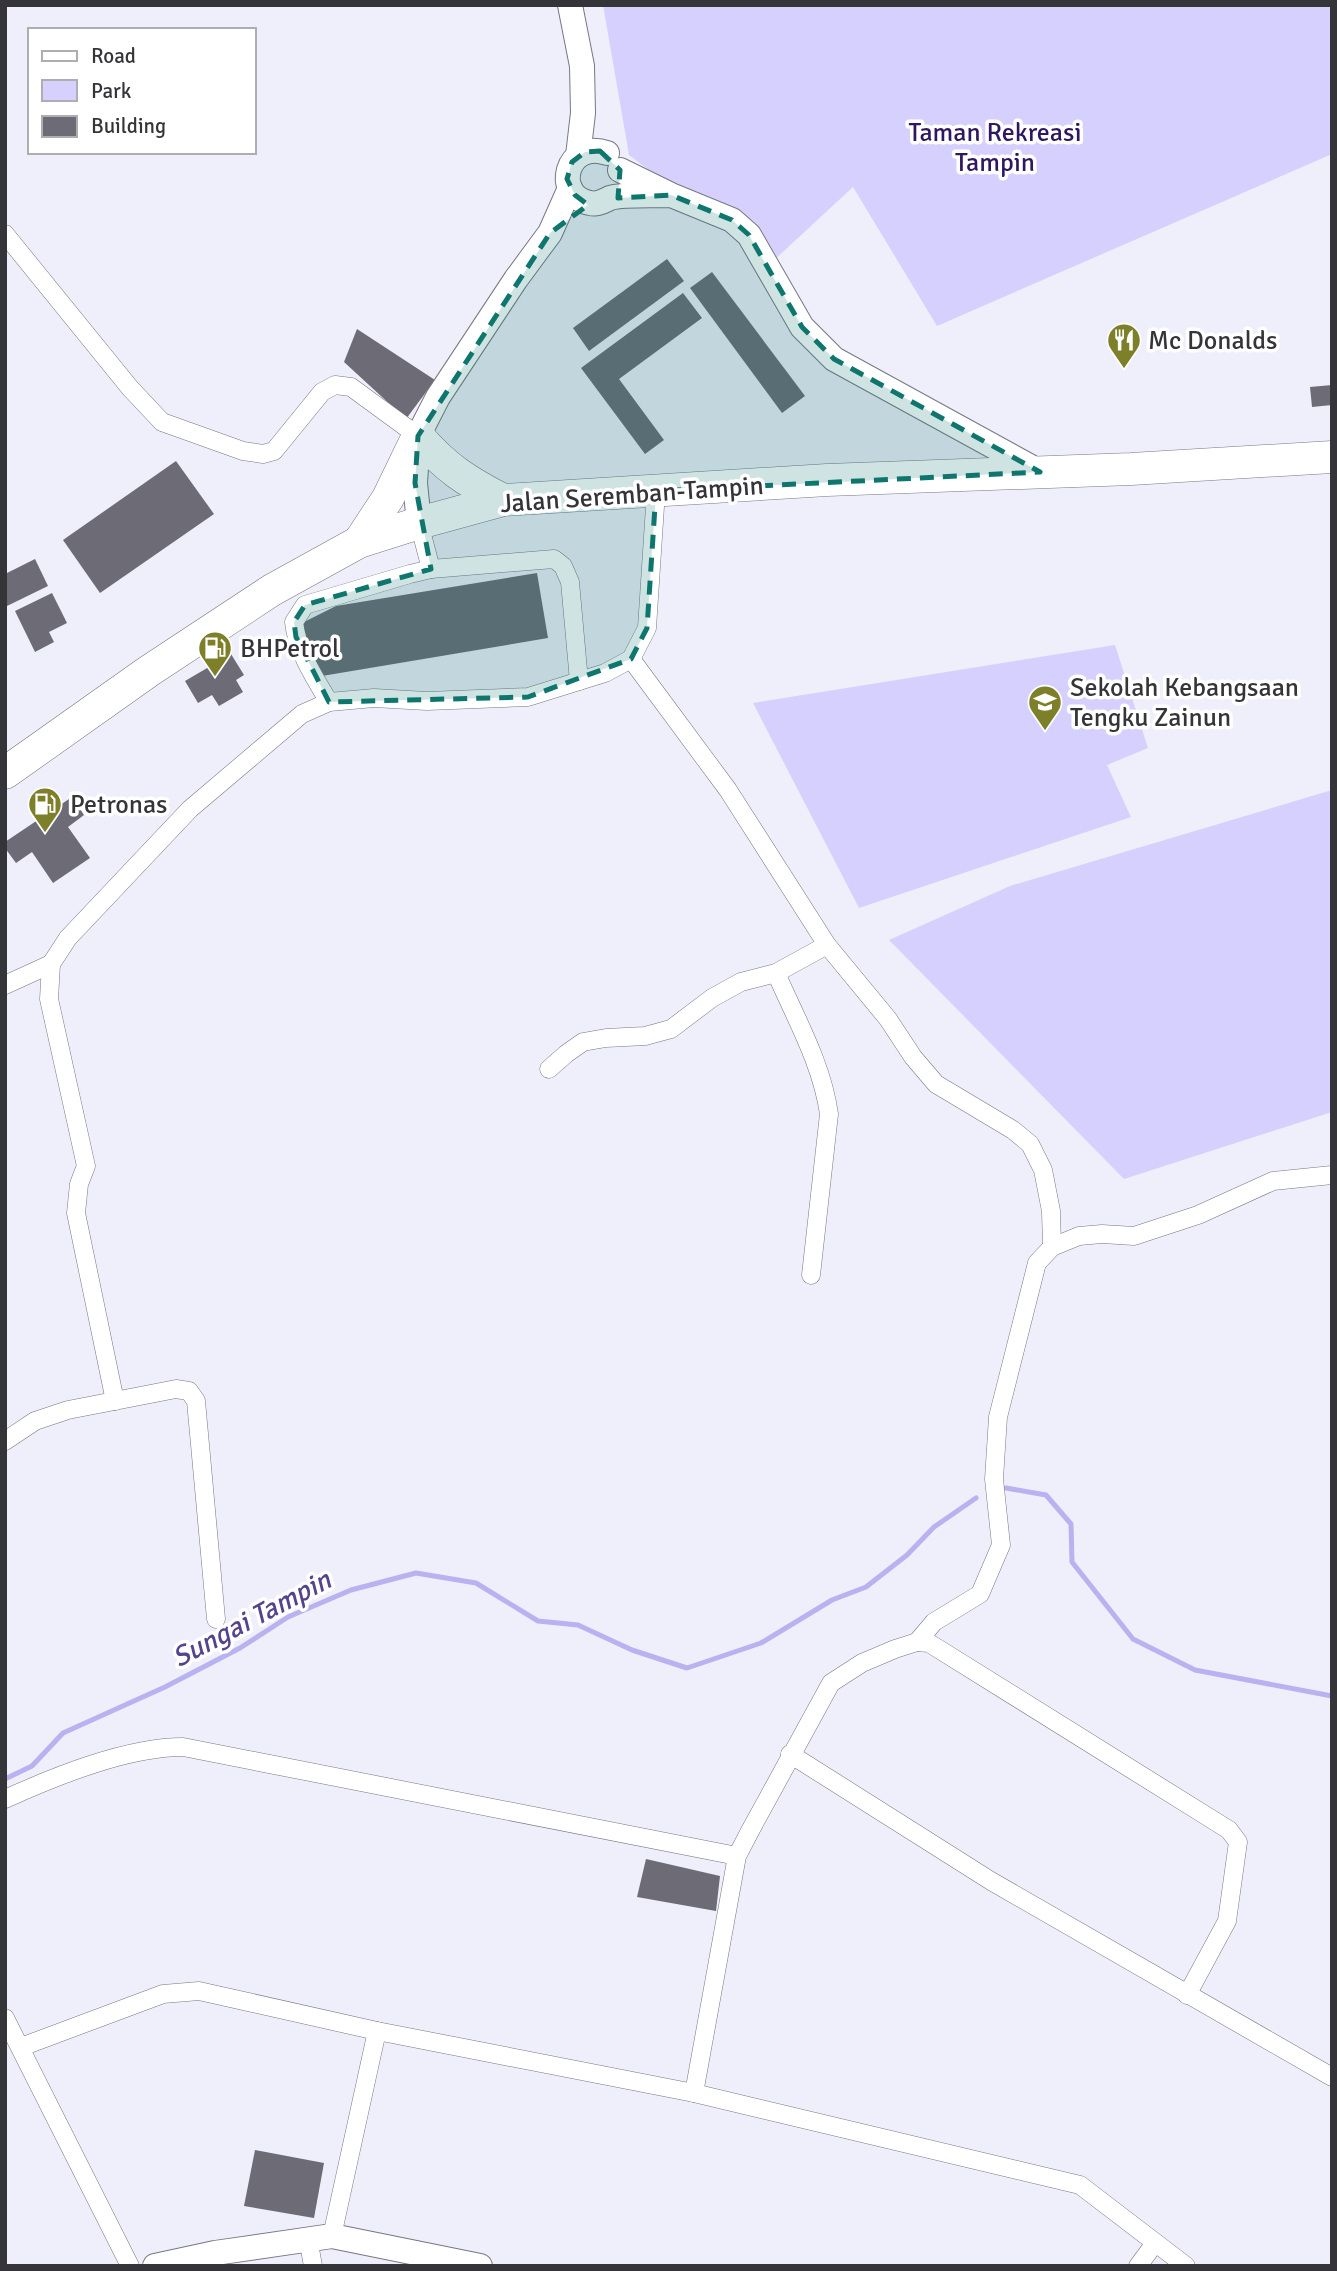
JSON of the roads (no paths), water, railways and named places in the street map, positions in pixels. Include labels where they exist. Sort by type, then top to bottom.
[{"type":"highway","points":[[359,542],[388,498],[418,436],[466,482],[503,500]]},
{"type":"highway","name":"Jalan Seremban-Tampin","points":[[5,773],[149,671],[272,590],[359,542],[503,500],[827,480],[1131,469],[1332,457]]},
{"type":"street","points":[[431,569],[419,523],[415,483],[418,436],[438,397],[516,279],[550,233],[570,188],[568,170],[578,156],[583,113],[582,66],[570,5]]},
{"type":"street","points":[[550,233],[601,201],[620,185],[614,161],[583,113]]},
{"type":"street","points":[[578,156],[592,150],[670,195],[732,220],[749,234],[802,327],[834,359],[1040,472]]},
{"type":"street","points":[[570,188],[582,201],[670,195]]},
{"type":"street","points":[[5,234],[130,388],[162,422],[243,451],[263,454],[274,451],[322,392],[335,385],[351,387],[418,436]]},
{"type":"street","points":[[115,1401],[76,1213],[79,1184],[86,1166],[49,999],[51,964],[68,937],[190,809],[302,714],[329,702],[373,698],[427,701],[528,697],[605,673],[631,659],[647,628],[656,491]]},
{"type":"street","points":[[329,702],[296,637],[294,622],[305,605],[359,587],[431,569],[554,559],[563,566],[570,582],[579,681]]},
{"type":"street","points":[[631,659],[728,790],[827,944],[888,1019],[913,1057],[936,1084],[1013,1130],[1030,1144],[1042,1170],[1051,1211],[1052,1247]]},
{"type":"street","points":[[549,1069],[583,1042],[658,1034],[671,1029],[712,998],[740,982],[776,973],[827,944]]},
{"type":"street","points":[[5,985],[51,964]]},
{"type":"street","points":[[776,973],[817,1064],[826,1090],[829,1114],[811,1275]]},
{"type":"street","points":[[917,1642],[934,1622],[980,1594],[1001,1545],[994,1479],[998,1417],[1037,1263],[1052,1247],[1079,1236],[1134,1236],[1198,1215],[1273,1181],[1332,1175]]},
{"type":"street","points":[[5,1441],[35,1421],[68,1410],[176,1389],[189,1391],[196,1401],[216,1619]]},
{"type":"street","points":[[694,2093],[737,1856],[790,1754],[831,1683],[862,1663],[917,1642],[929,1643],[1229,1830],[1238,1842],[1227,1921],[1187,1995]]},
{"type":"street","points":[[5,1799],[59,1775],[159,1747],[183,1746],[737,1856]]},
{"type":"street","points":[[790,1754],[991,1881],[1332,2077]]},
{"type":"street","points":[[21,2047],[163,1994],[199,1991],[377,2031],[694,2093],[1080,2185],[1186,2266]]},
{"type":"street","points":[[5,2018],[130,2266]]},
{"type":"street","points":[[313,2266],[377,2031]]},
{"type":"street","points":[[155,2266],[320,2237],[480,2266]]},
{"type":"street","points":[[1138,2266],[1155,2243]]},
{"type":"waterway","name":"Sungai Tampin","points":[[1006,1488],[1046,1495],[1071,1524],[1072,1562],[1133,1639],[1195,1670],[1332,1696]]},
{"type":"waterway","name":"Sungai Tampin","points":[[5,1779],[32,1766],[63,1733],[165,1687],[240,1648],[288,1617],[351,1590],[416,1573],[476,1583],[538,1621],[578,1625],[632,1650],[687,1668],[761,1643],[832,1600],[866,1587],[907,1555],[934,1527],[976,1498]]},
{"type":"place","name":"Mc Donalds","points":[[1124,370]]},
{"type":"place","name":"BHPetrol","points":[[215,678]]},
{"type":"place","name":"Sekolah Kebangsaan Tengku Zainun","points":[[1045,732]]},
{"type":"place","name":"Petronas","points":[[45,834]]},
{"type":"park label","name":"Taman Rekreasi Tampin","points":[[995,147]]}]
